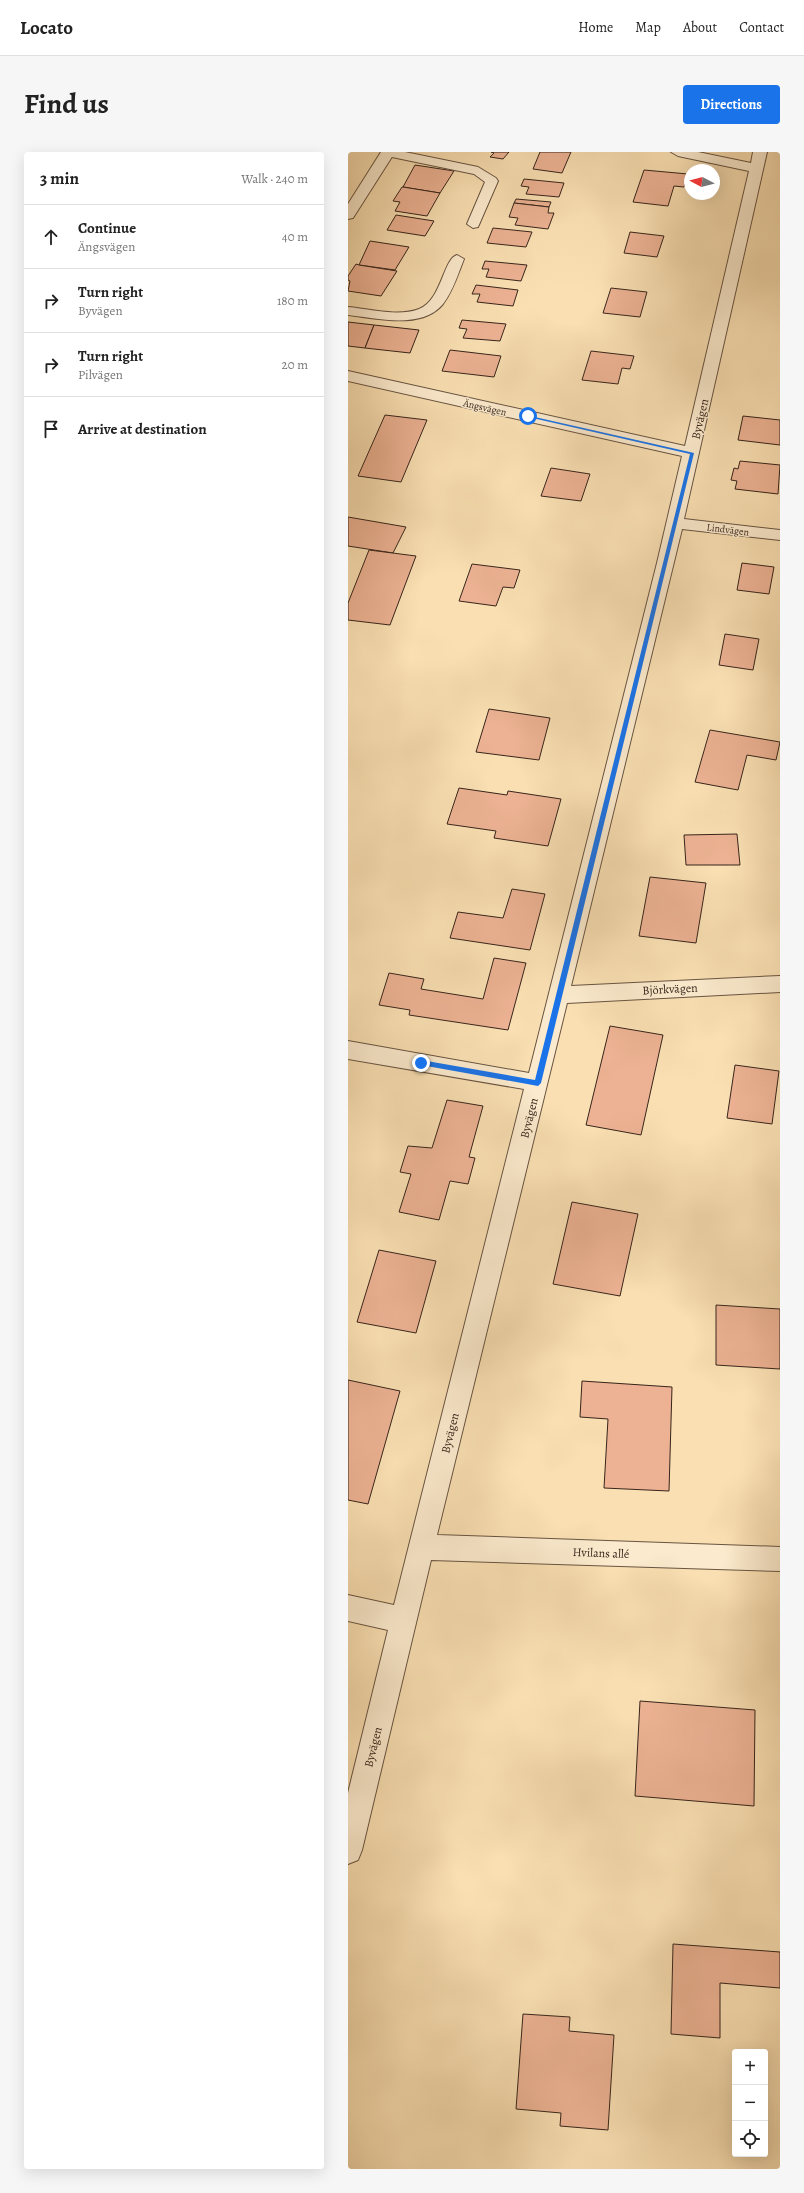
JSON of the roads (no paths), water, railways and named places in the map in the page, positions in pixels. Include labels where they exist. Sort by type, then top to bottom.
[{"type":"street","points":[[348,215],[388,152]]},
{"type":"street","points":[[678,152],[758,160]]},
{"type":"street","name":"Byvägen","points":[[348,1850],[403,1620],[560,995],[676,523],[758,160]]},
{"type":"street","name":"Ängsvägen","points":[[348,376],[692,453]]},
{"type":"street","name":"Lindvägen","points":[[676,523],[780,536]]},
{"type":"street","name":"Björkvägen","points":[[560,995],[780,984]]},
{"type":"street","points":[[348,1050],[538,1083]]},
{"type":"street","name":"Hvilans allé","points":[[422,1546],[780,1559]]},
{"type":"street","points":[[348,1608],[403,1620]]},
{"type":"lane","points":[[388,152],[478,171],[492,181],[473,224]]},
{"type":"lane","points":[[348,311],[403,316],[422,313],[434,306],[443,292],[457,259]]}]
